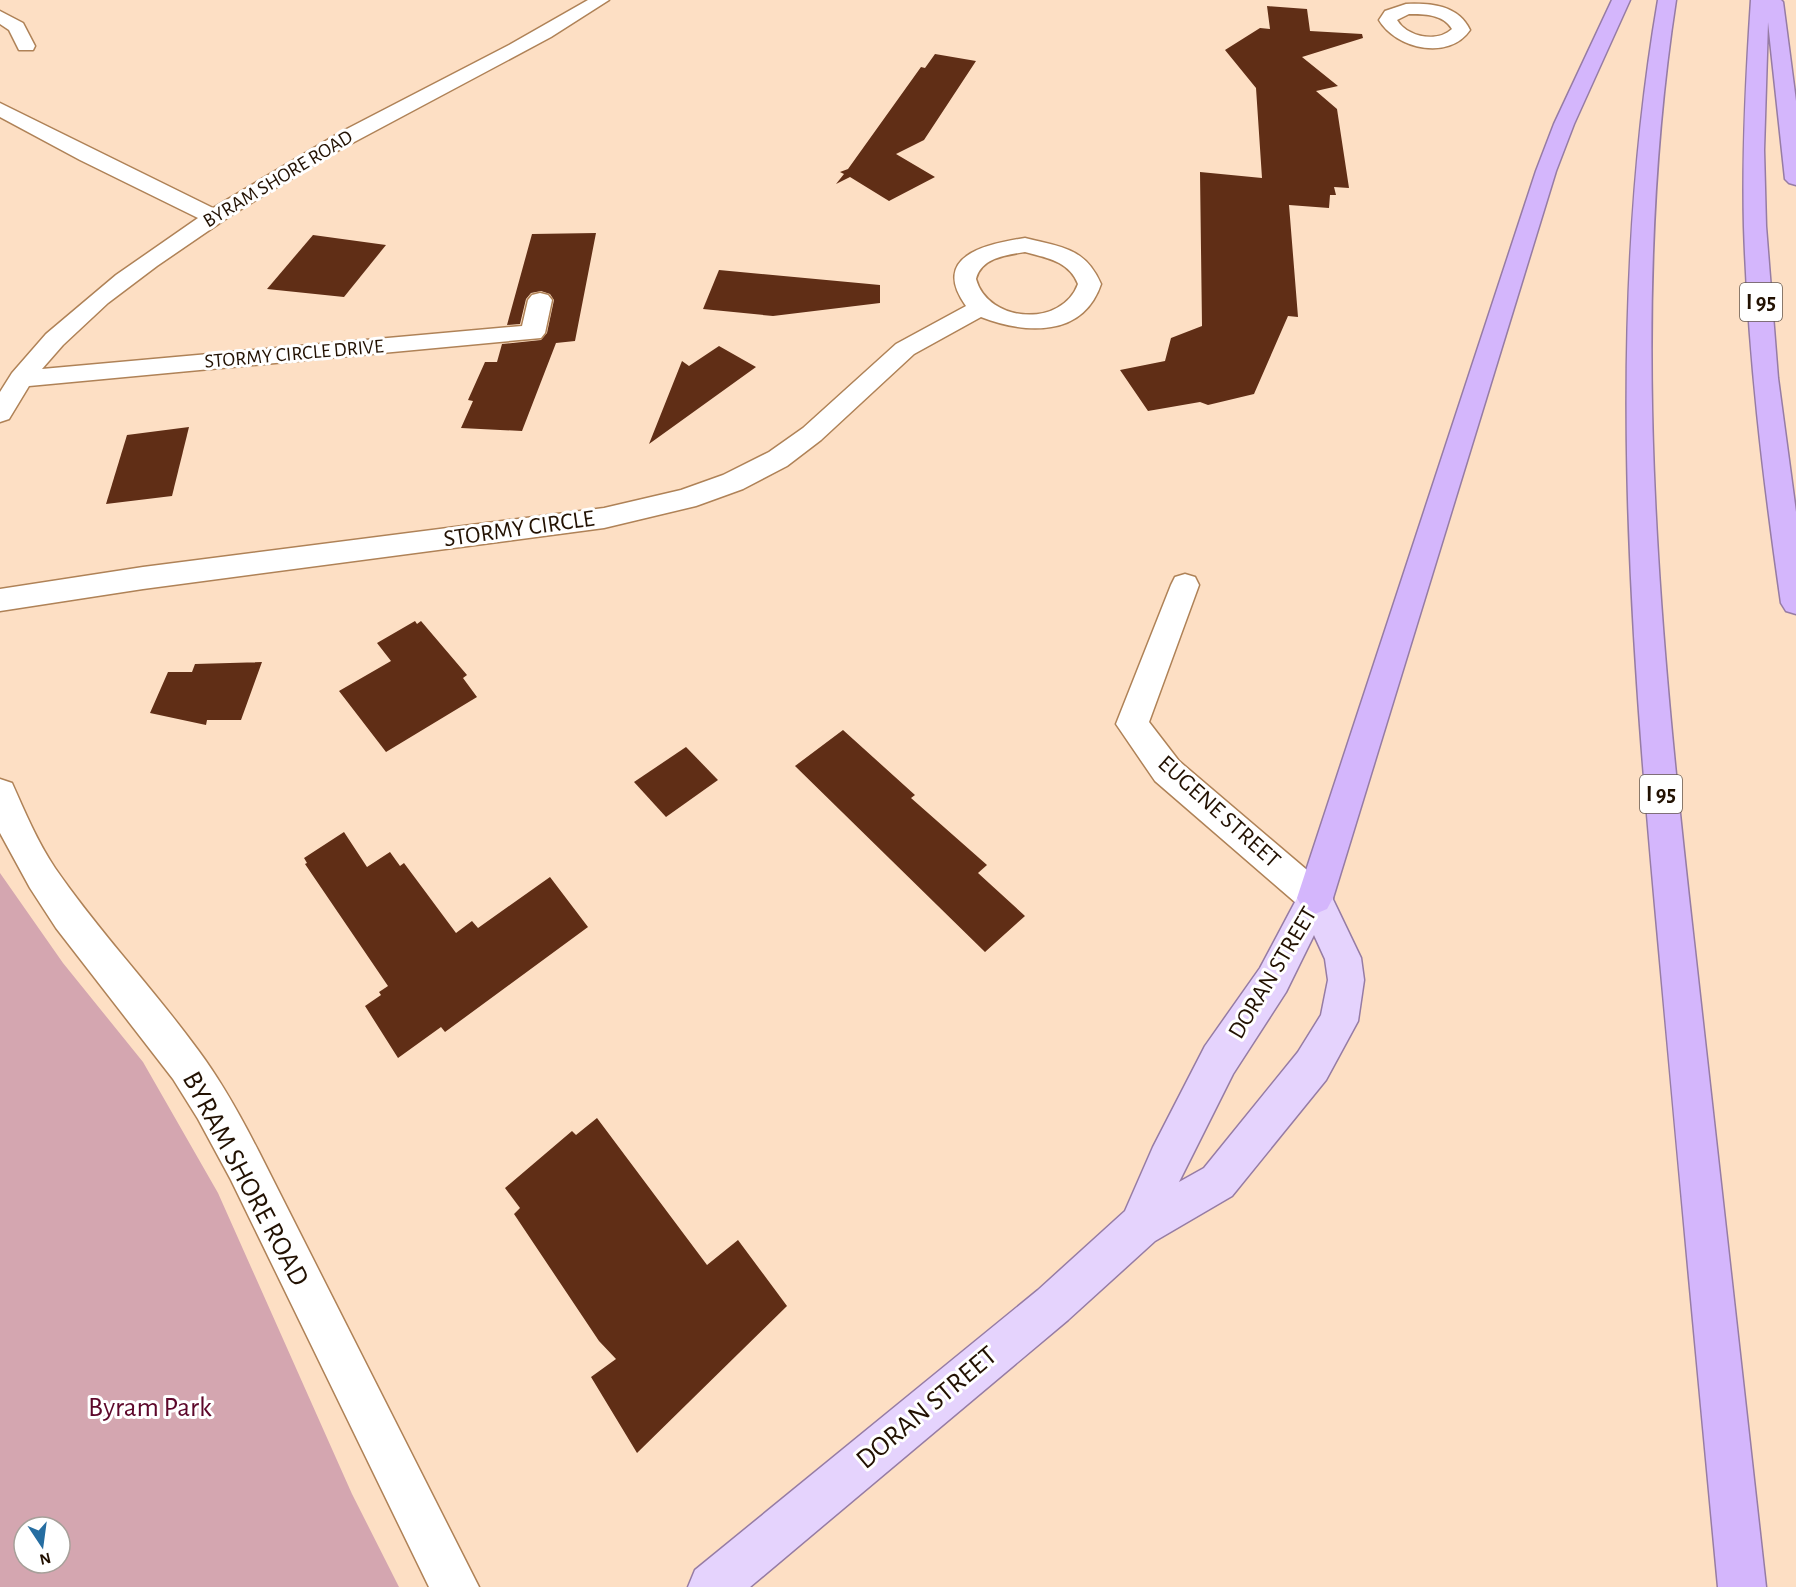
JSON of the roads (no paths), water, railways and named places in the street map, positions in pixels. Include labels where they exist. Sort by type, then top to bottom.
[{"type":"highway","points":[[1314,898],[1542,182],[1564,124],[1621,0]]},
{"type":"highway","name":"I 95","points":[[1667,0],[1652,92],[1643,206],[1640,373],[1644,540],[1662,804],[1742,1587]]},
{"type":"highway","name":"I 95","points":[[1760,0],[1754,106],[1755,224],[1773,430],[1796,603]]},
{"type":"highway","points":[[1774,0],[1796,179]]},
{"type":"main road","name":"DORAN STREET","points":[[1140,1226],[1167,1161],[1220,1060],[1273,980],[1314,898]]},
{"type":"main road","name":"DORAN STREET","points":[[712,1587],[1053,1305],[1140,1226],[1218,1182],[1312,1066],[1339,1021],[1346,980],[1343,958],[1314,898]]},
{"type":"street","name":"BYRAM SHORE ROAD","points":[[8,397],[42,352],[90,305],[247,194],[297,164],[531,41],[600,0]]},
{"type":"street","points":[[1449,16],[1468,1]]},
{"type":"street","points":[[0,16],[16,27],[26,46]]},
{"type":"street","points":[[0,109],[87,156],[214,217]]},
{"type":"street","points":[[1025,246],[1052,250],[1068,256],[1082,266],[1089,277],[1090,289],[1080,307],[1064,316],[1047,321],[1023,322],[1005,319],[980,308],[965,291],[964,277],[972,262],[986,253],[1001,248],[1025,246]]},
{"type":"street","name":"STORMY CIRCLE DRIVE","points":[[8,397],[533,333],[540,300]]},
{"type":"street","name":"STORMY CIRCLE","points":[[0,600],[143,578],[604,518],[686,499],[733,482],[778,459],[812,435],[905,349],[980,308]]},
{"type":"street","name":"EUGENE STREET","points":[[1185,585],[1132,724],[1167,771],[1314,898]]},
{"type":"street","name":"BYRAM SHORE ROAD","points":[[0,793],[30,859],[73,920],[149,1016],[211,1104],[409,1500],[455,1587]]},
{"type":"park label","name":"Byram Park","points":[[150,1408]]}]
